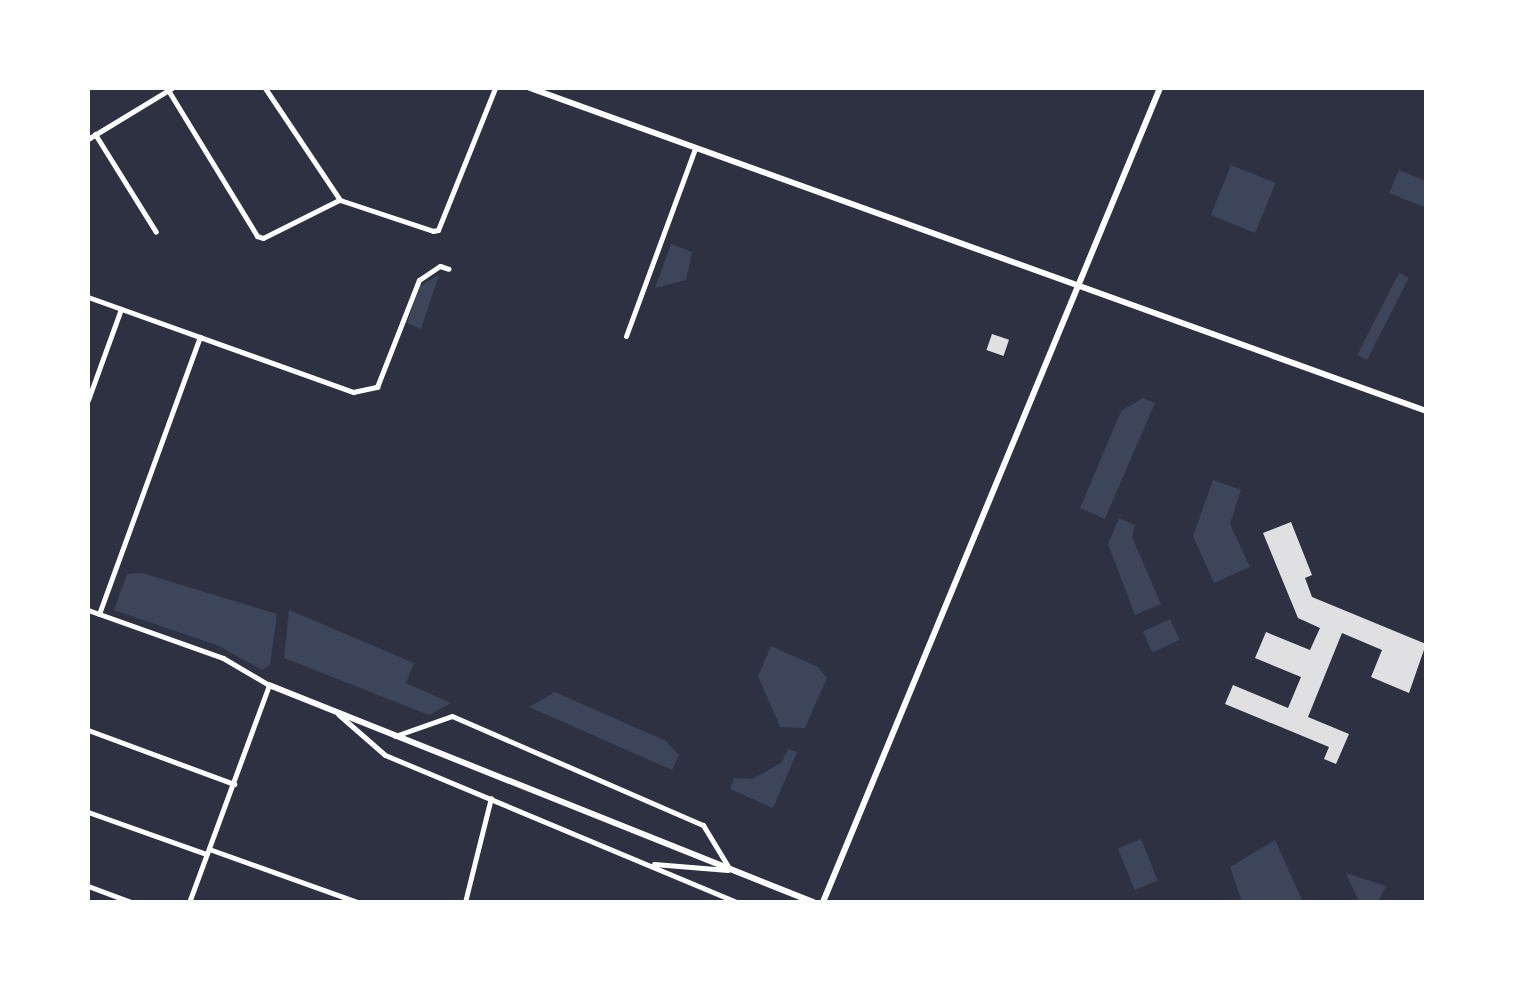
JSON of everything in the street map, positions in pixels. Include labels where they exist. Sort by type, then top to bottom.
[{"type":"street","points":[[265,88],[340,200],[438,230],[494,88]]},
{"type":"street","points":[[530,88],[1426,411]]},
{"type":"street","points":[[823,902],[1160,88]]},
{"type":"street","points":[[88,138],[170,89],[257,236],[263,238],[340,200]]},
{"type":"street","points":[[96,134],[156,232]]},
{"type":"street","points":[[626,336],[695,148]]},
{"type":"street","points":[[88,297],[353,392],[378,387],[419,280],[440,266],[449,269]]},
{"type":"street","points":[[88,400],[121,309]]},
{"type":"street","points":[[99,614],[200,337]]},
{"type":"street","points":[[88,610],[223,658],[270,685],[338,714],[813,902]]},
{"type":"street","points":[[190,902],[270,685]]},
{"type":"street","points":[[338,714],[386,755],[737,902]]},
{"type":"street","points":[[395,736],[452,716],[703,825],[731,870]]},
{"type":"street","points":[[88,730],[234,784]]},
{"type":"street","points":[[465,902],[490,798]]},
{"type":"street","points":[[88,812],[335,900],[357,902]]},
{"type":"street","points":[[648,863],[731,870]]},
{"type":"street","points":[[88,886],[131,902]]},
{"type":"shaded area","points":[[1231,165],[1276,183],[1255,233],[1211,215]]},
{"type":"shaded area","points":[[1399,170],[1426,181],[1426,208],[1389,193]]},
{"type":"shaded area","points":[[671,244],[692,252],[686,280],[655,288]]},
{"type":"shaded area","points":[[1399,273],[1409,278],[1367,360],[1357,355]]},
{"type":"shaded area","points":[[439,275],[421,329],[407,323],[420,286]]},
{"type":"shaded area","points":[[1143,398],[1155,403],[1105,519],[1080,508],[1121,411]]},
{"type":"shaded area","points":[[1213,480],[1241,490],[1230,524],[1250,567],[1214,583],[1193,536]]},
{"type":"shaded area","points":[[1119,518],[1135,525],[1132,537],[1161,604],[1135,615],[1108,544]]},
{"type":"shaded area","points":[[142,573],[277,614],[270,665],[262,670],[219,646],[114,610],[127,574]]},
{"type":"shaded area","points":[[289,610],[414,663],[406,683],[451,703],[429,715],[284,658]]},
{"type":"shaded area","points":[[1170,619],[1180,640],[1153,653],[1143,632]]},
{"type":"shaded area","points":[[771,646],[818,667],[827,678],[805,728],[780,727],[758,676]]},
{"type":"shaded area","points":[[555,692],[666,741],[679,755],[672,770],[529,707]]},
{"type":"shaded area","points":[[788,749],[797,752],[773,808],[730,789],[734,778],[752,779],[781,763]]},
{"type":"shaded area","points":[[1141,839],[1158,881],[1135,890],[1118,848]]},
{"type":"shaded area","points":[[1275,840],[1303,902],[1242,902],[1230,867]]},
{"type":"shaded area","points":[[1346,873],[1386,886],[1378,902],[1359,902]]},
{"type":"building","points":[[992,334],[1009,340],[1003,356],[986,350]]},
{"type":"building","points":[[1291,522],[1312,575],[1305,578],[1312,597],[1426,644],[1409,693],[1371,677],[1382,650],[1342,633],[1308,717],[1349,734],[1336,764],[1324,759],[1329,747],[1225,704],[1233,685],[1288,708],[1301,677],[1255,658],[1266,632],[1310,650],[1320,628],[1298,618],[1263,533]]}]
